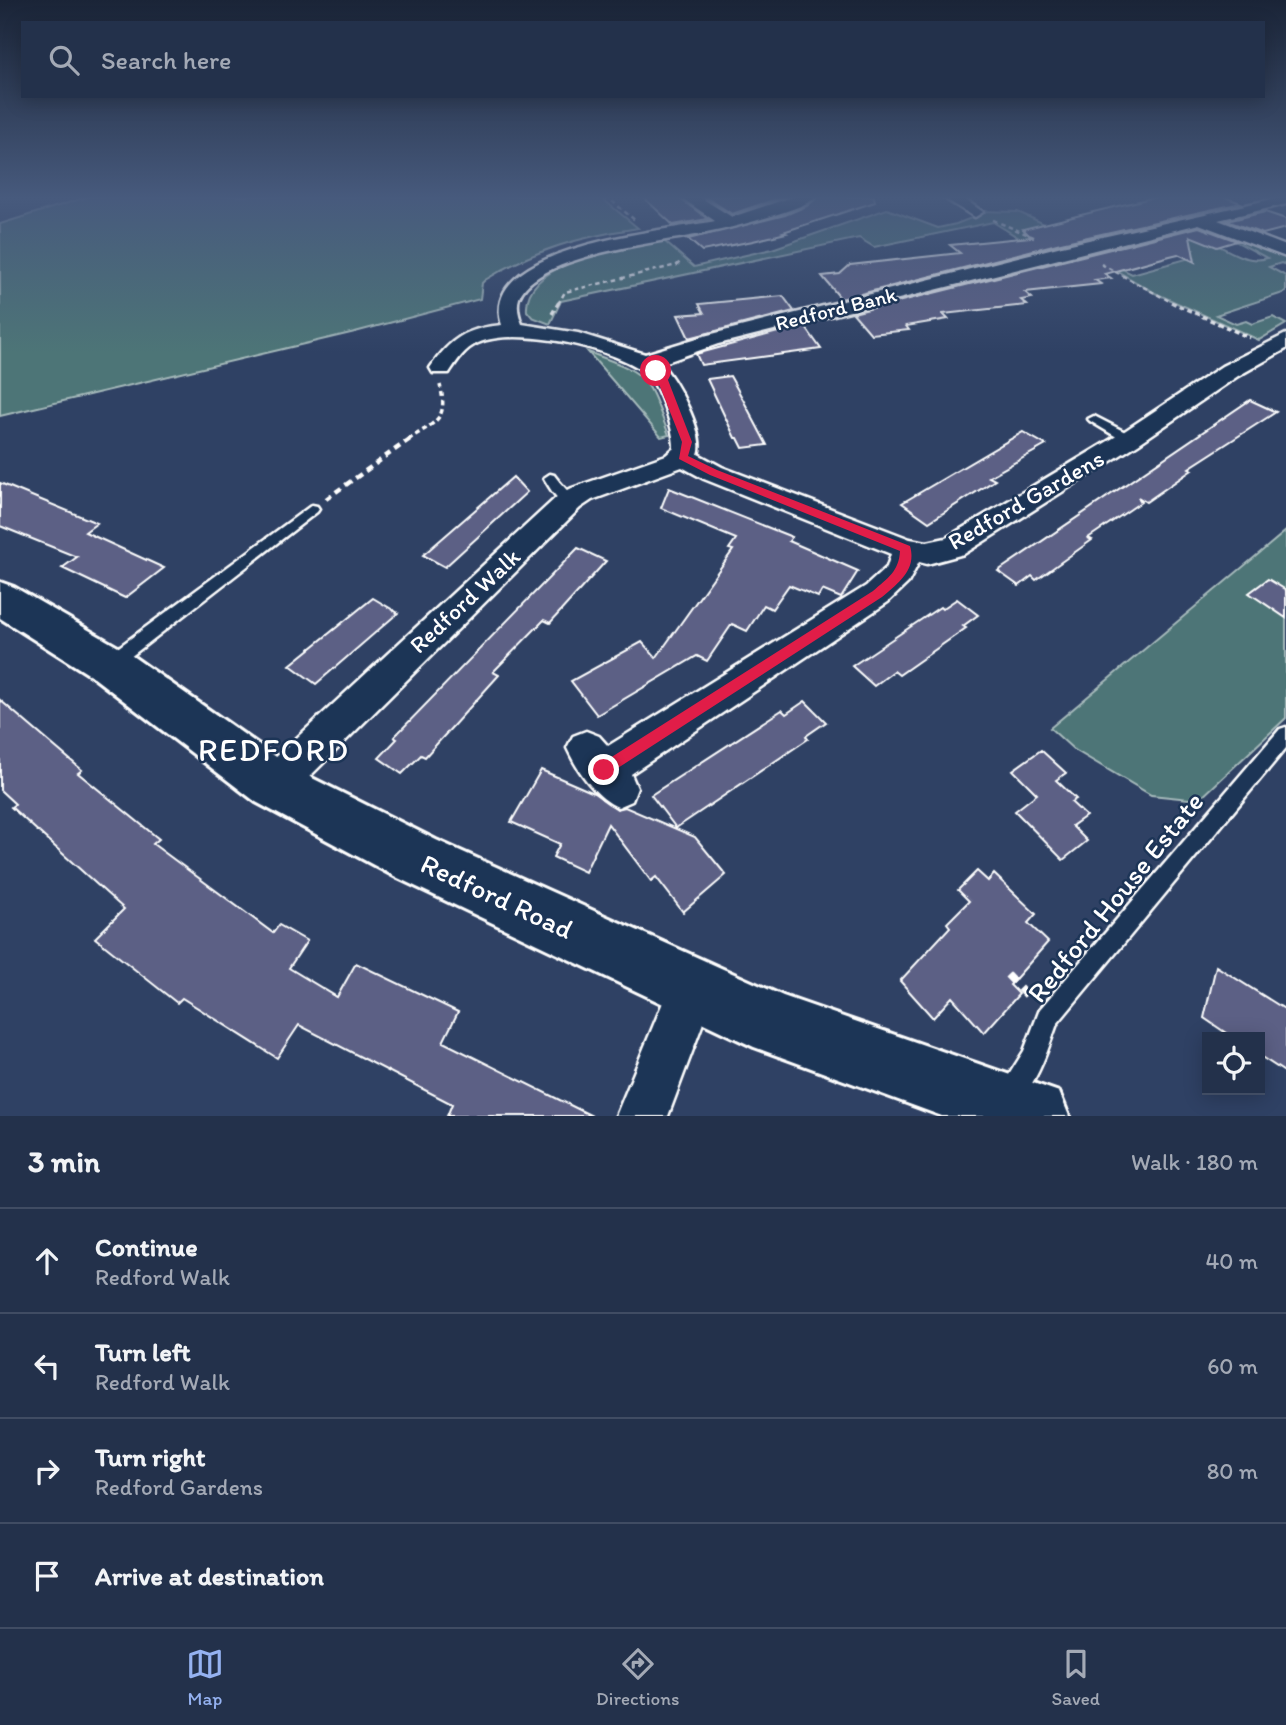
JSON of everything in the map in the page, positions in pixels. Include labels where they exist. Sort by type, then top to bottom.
[{"type":"main road","name":"Redford Road","points":[[0,598],[110,664],[274,785],[417,859],[776,1025],[1018,1110]]},
{"type":"street","points":[[514,329],[508,304],[512,293],[524,280],[568,257],[600,248]]},
{"type":"street","name":"Redford Bank","points":[[644,363],[672,351],[710,340],[1076,248]]},
{"type":"street","points":[[441,368],[446,357],[469,341],[514,329],[544,330],[621,352],[644,363],[663,380],[687,442],[683,457],[713,473],[906,549],[900,575],[877,594],[603,768]]},
{"type":"street","name":"Redford Gardens","points":[[906,549],[927,553],[954,547],[1129,439],[1230,371],[1286,340]]},
{"type":"street","name":"Redford Walk","points":[[274,785],[570,501],[582,494],[683,457]]},
{"type":"street","points":[[642,1116],[693,988]]},
{"type":"lane","points":[[1094,419],[1129,439]]},
{"type":"lane","points":[[550,478],[560,493],[570,501]]},
{"type":"lane","points":[[110,664],[312,509]]},
{"type":"lane","name":"Redford House Estate","points":[[1018,1110],[1048,1017],[1286,735]]},
{"type":"path","points":[[1063,248],[1152,294],[1253,339]]},
{"type":"path","points":[[544,330],[565,292],[681,262]]},
{"type":"path","points":[[312,509],[439,418],[445,406],[438,375],[441,368]]},
{"type":"path","points":[[1007,975],[1026,995]]},
{"type":"green space","points":[[0,248],[552,248],[485,280],[482,283],[480,299],[355,332],[0,416]]},
{"type":"green space","points":[[626,248],[672,248],[694,267],[772,249],[811,248],[561,301],[550,324],[532,317],[527,311],[530,293],[542,279],[580,259],[603,253]]},
{"type":"green space","points":[[1036,248],[1056,248],[1042,252]]},
{"type":"green space","points":[[1119,248],[1106,261],[1132,274],[1194,257],[1186,252],[1193,249],[1191,248],[1223,248],[1239,256],[1267,258],[1248,248],[1262,248],[1286,258],[1286,265],[1281,263],[1269,267],[1286,276],[1286,292],[1216,315],[1236,324],[1246,321],[1252,324],[1273,317],[1286,324],[1259,340],[1155,293],[1088,254]]},
{"type":"green space","points":[[588,352],[624,366],[644,380],[656,400],[669,435],[661,437]]},
{"type":"green space","points":[[1286,531],[1286,718],[1199,800],[1151,795],[1073,749],[1050,728]]},
{"type":"building","points":[[954,248],[1041,248],[841,299],[822,276],[840,274],[850,265],[960,253]]},
{"type":"building","points":[[1114,248],[1192,248],[1195,262],[1178,254],[1105,274],[1111,278],[1095,280],[1101,284],[1025,292],[1032,298],[1021,300],[1027,305],[943,314],[948,319],[906,326],[909,330],[871,334],[853,313]]},
{"type":"building","points":[[783,296],[794,311],[689,338],[678,315],[704,313],[699,304]]},
{"type":"building","points":[[804,325],[821,349],[701,365],[696,354]]},
{"type":"building","points":[[730,376],[767,445],[743,448],[738,438],[735,438],[707,379]]},
{"type":"building","points":[[1250,400],[1276,412],[1189,468],[1192,470],[1146,502],[1138,497],[1141,502],[1088,538],[1092,540],[1036,580],[1032,576],[1019,586],[998,571]]},
{"type":"building","points":[[1023,432],[1046,445],[989,477],[995,480],[929,522],[902,503]]},
{"type":"building","points":[[513,477],[527,492],[445,567],[423,555]]},
{"type":"building","points":[[0,483],[97,523],[85,532],[164,568],[125,598],[62,568],[77,557],[0,526]]},
{"type":"building","points":[[669,488],[792,537],[789,541],[858,571],[841,598],[822,590],[818,597],[789,585],[772,609],[764,605],[747,631],[732,624],[707,661],[697,656],[597,715],[571,681],[642,642],[656,658],[733,550],[729,549],[736,539],[661,508]]},
{"type":"building","points":[[578,548],[606,561],[550,623],[544,620],[493,672],[499,675],[425,757],[421,755],[402,774],[379,758],[397,739],[394,737]]},
{"type":"building","points":[[1268,579],[1286,590],[1286,618],[1249,593]]},
{"type":"building","points":[[373,598],[398,613],[316,684],[290,665]]},
{"type":"building","points":[[957,599],[978,615],[963,626],[966,628],[899,675],[894,671],[874,686],[852,666],[940,607],[942,609]]},
{"type":"building","points":[[0,700],[82,770],[78,773],[159,839],[153,844],[273,933],[279,925],[307,941],[289,968],[337,997],[356,963],[458,1012],[443,1042],[592,1116],[447,1116],[452,1104],[299,1025],[277,1058],[182,998],[177,1003],[95,938],[124,909],[11,807],[15,804],[0,790]]},
{"type":"building","points":[[805,701],[826,722],[806,736],[808,739],[676,828],[651,795],[782,710],[786,714]]},
{"type":"building","points":[[1041,750],[1066,773],[1056,780],[1076,799],[1071,802],[1086,816],[1072,826],[1087,841],[1063,860],[1015,811],[1037,794],[1013,770]]},
{"type":"building","points":[[541,770],[594,793],[617,809],[625,807],[695,837],[726,875],[683,912],[656,877],[651,881],[608,824],[585,872],[553,857],[560,844],[511,822]]},
{"type":"building","points":[[977,871],[988,881],[994,874],[1036,914],[1028,923],[1048,942],[1010,985],[1019,994],[984,1033],[952,997],[933,1018],[900,981],[950,927],[947,923],[969,901],[958,890]]},
{"type":"building","points":[[1216,966],[1286,1010],[1286,1073],[1265,1059],[1265,1032],[1225,1032],[1204,1018]]},
{"type":"district","name":"REDFORD","points":[[274,750]]},
{"type":"route","points":[[604,770],[877,594],[900,575],[905,562],[906,549],[713,473],[683,457],[687,442],[663,380],[656,371]]}]
